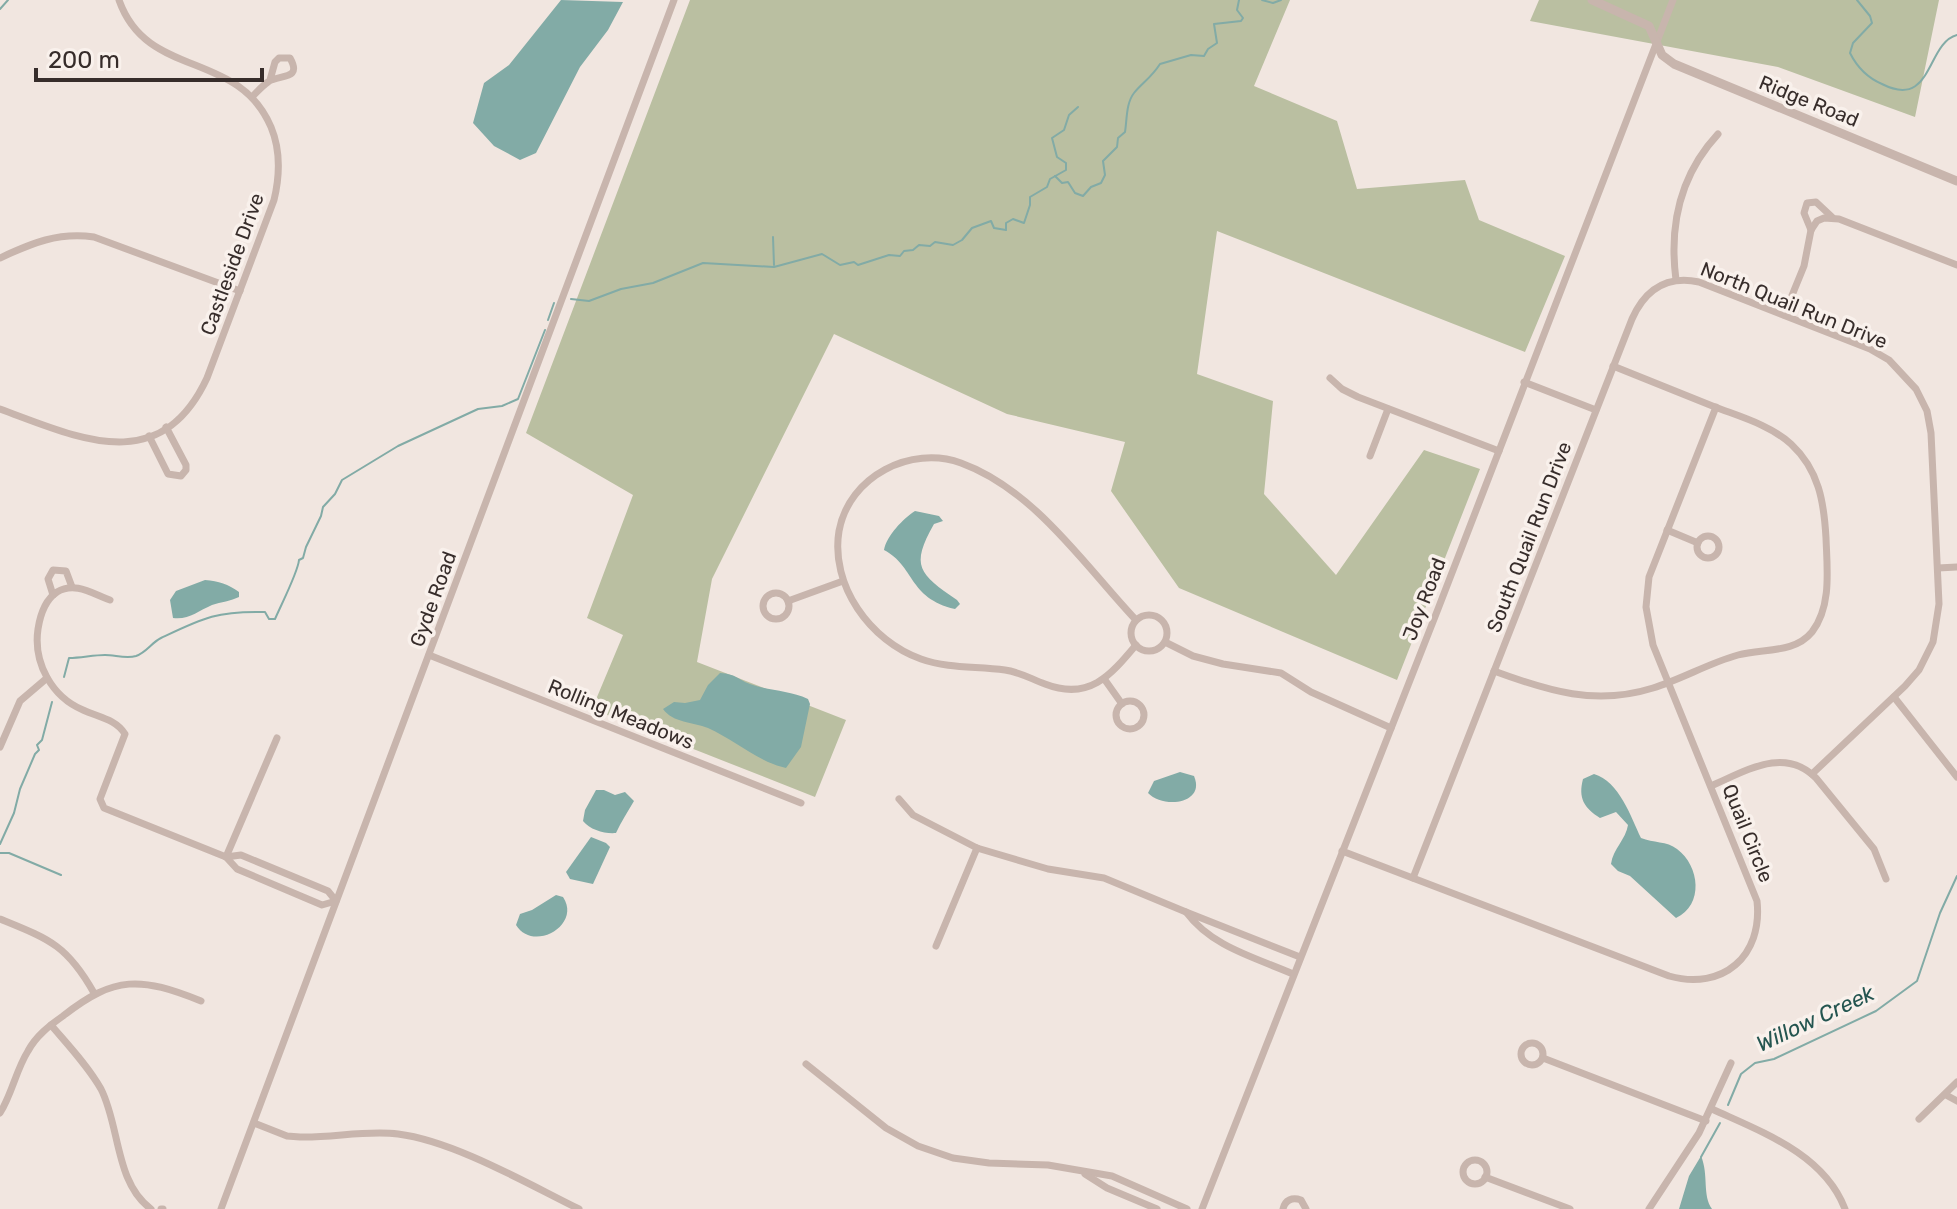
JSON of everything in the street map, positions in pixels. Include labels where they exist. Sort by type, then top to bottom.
[{"type":"street","name":"Castleside Drive","points":[[0,409],[91,441],[122,442],[149,436],[166,427],[186,411],[202,389],[274,200],[279,173],[278,151],[272,131],[252,97],[222,75],[154,48],[132,27],[119,0]]},
{"type":"street","name":"Gyde Road","points":[[221,1209],[674,0]]},
{"type":"street","name":"Ridge Road","points":[[1592,0],[1649,26],[1662,55],[1690,72],[1957,181]]},
{"type":"street","name":"Joy Road","points":[[1202,1209],[1673,0]]},
{"type":"street","points":[[252,97],[270,80]]},
{"type":"street","points":[[1676,280],[1672,246],[1675,222],[1701,153],[1718,134]]},
{"type":"street","points":[[1811,230],[1804,213],[1807,203],[1816,202],[1832,217],[1957,265]]},
{"type":"street","points":[[1784,315],[1804,266],[1811,230],[1817,221],[1832,217]]},
{"type":"street","points":[[0,258],[39,240],[79,235],[106,241],[240,291]]},
{"type":"street","name":"North Quail Run Drive","points":[[1676,280],[1699,282],[1878,353],[1899,367],[1916,389],[1927,411],[1931,433],[1938,568],[1939,614],[1933,642],[1919,670],[1812,774]]},
{"type":"street","name":"South Quail Run Drive","points":[[1413,878],[1641,300],[1657,286],[1676,280]]},
{"type":"street","points":[[1494,671],[1548,690],[1586,697],[1625,695],[1736,656],[1785,648],[1798,643],[1814,629],[1826,593],[1828,571],[1824,506],[1810,467],[1797,450],[1778,434],[1613,366]]},
{"type":"street","points":[[1330,378],[1342,389],[1388,409],[1499,451]]},
{"type":"street","points":[[1524,382],[1596,410]]},
{"type":"street","name":"Quail Circle","points":[[1342,851],[1669,976],[1691,980],[1713,977],[1733,967],[1747,952],[1755,935],[1759,913],[1754,889],[1650,637],[1646,607],[1649,577],[1716,407]]},
{"type":"street","points":[[1370,456],[1388,409]]},
{"type":"street","points":[[149,436],[168,474],[181,476],[186,465],[166,427]]},
{"type":"street","points":[[1136,620],[1046,519],[978,471],[944,459],[915,458],[892,464],[858,492],[839,529],[838,550],[843,581],[865,619],[889,642],[918,659],[950,668],[1004,670],[1061,689],[1083,689],[1105,680],[1136,645]]},
{"type":"street","points":[[1667,530],[1698,543]]},
{"type":"street","points":[[1938,568],[1957,567]]},
{"type":"street","points":[[53,595],[48,579],[57,568],[66,571],[72,587]]},
{"type":"street","points":[[788,601],[843,581]]},
{"type":"street","points":[[110,600],[72,587],[53,595],[41,614],[37,631],[39,656],[47,678],[65,700],[120,725],[125,734],[100,799],[104,808],[226,857],[237,869],[322,905],[336,901],[328,891],[241,855],[226,857]]},
{"type":"street","points":[[1149,615],[1157,616],[1166,627],[1165,642],[1148,651],[1136,645],[1131,633],[1136,620],[1149,615]]},
{"type":"street","points":[[1165,642],[1193,656],[1281,673],[1311,692],[1391,728]]},
{"type":"street","name":"Rolling Meadows","points":[[429,655],[801,803]]},
{"type":"street","points":[[0,747],[20,701],[47,678]]},
{"type":"street","points":[[1105,680],[1122,704]]},
{"type":"street","points":[[1894,697],[1957,777]]},
{"type":"street","points":[[226,857],[277,738]]},
{"type":"street","points":[[1711,786],[1775,761],[1795,763],[1812,774],[1874,849],[1886,879]]},
{"type":"street","points":[[899,799],[913,815],[977,848],[1048,869],[1104,878],[1300,957]]},
{"type":"street","points":[[936,946],[977,848]]},
{"type":"street","points":[[1186,912],[1196,926],[1215,941],[1293,974]]},
{"type":"street","points":[[0,919],[58,946],[77,964],[94,993]]},
{"type":"street","points":[[0,1113],[27,1051],[51,1025],[94,993],[125,984],[149,984],[201,1001]]},
{"type":"street","points":[[51,1025],[101,1090],[125,1170],[151,1209]]},
{"type":"street","points":[[1543,1058],[1706,1121]]},
{"type":"street","points":[[1649,1209],[1706,1121],[1731,1063]]},
{"type":"street","points":[[806,1064],[886,1128],[918,1146],[953,1158],[1048,1165],[1112,1176],[1187,1209]]},
{"type":"street","points":[[1919,1119],[1957,1082]]},
{"type":"street","points":[[1946,1095],[1957,1101]]},
{"type":"street","points":[[1712,1109],[1776,1138],[1805,1159],[1825,1176],[1845,1209]]},
{"type":"street","points":[[254,1123],[287,1136],[395,1133],[413,1137],[469,1156],[579,1209]]},
{"type":"street","points":[[1083,1172],[1107,1188],[1157,1209]]},
{"type":"street","points":[[1485,1177],[1570,1209]]},
{"type":"street","points":[[1283,1209],[1286,1202],[1293,1198],[1301,1200],[1306,1209]]},
{"type":"green space","points":[[690,0],[1290,0],[1254,86],[1337,121],[1357,189],[1465,180],[1479,220],[1565,256],[1525,352],[1217,231],[1197,374],[1273,401],[1264,494],[1336,575],[1424,450],[1480,469],[1397,680],[1179,588],[1111,491],[1125,442],[1007,414],[834,334],[712,579],[697,662],[846,720],[815,797],[592,709],[623,635],[587,618],[633,495],[526,433]]},
{"type":"green space","points":[[1539,0],[1939,0],[1915,117],[1778,67],[1530,21]]},
{"type":"water","points":[[561,0],[623,2],[608,30],[580,67],[536,153],[520,160],[494,146],[473,123],[484,83],[509,65]]},
{"type":"water","points":[[915,511],[939,516],[943,521],[934,524],[927,538],[922,550],[922,568],[934,583],[957,600],[960,604],[955,609],[928,597],[902,564],[884,550],[896,528]]},
{"type":"water","points":[[205,580],[231,587],[239,592],[239,597],[189,616],[173,618],[170,600],[176,591]]},
{"type":"water","points":[[720,673],[808,699],[810,704],[801,747],[786,768],[766,761],[708,728],[672,717],[663,709],[674,702],[700,700],[708,685]]},
{"type":"water","points":[[1180,772],[1194,776],[1196,785],[1189,798],[1163,801],[1148,793],[1154,781]]},
{"type":"water","points":[[1594,774],[1617,792],[1641,838],[1673,846],[1685,856],[1694,875],[1695,895],[1685,912],[1676,918],[1630,876],[1611,864],[1628,825],[1616,812],[1600,818],[1586,806],[1581,792],[1583,779]]},
{"type":"water","points":[[596,790],[615,795],[625,792],[634,801],[616,833],[598,831],[583,821],[585,810]]},
{"type":"water","points":[[591,837],[610,847],[593,884],[570,879],[566,872]]},
{"type":"water","points":[[556,895],[563,897],[567,907],[561,926],[553,932],[533,936],[516,925],[520,914]]},
{"type":"water","points":[[1701,1156],[1707,1197],[1712,1209],[1679,1209],[1689,1176]]},
{"type":"waterway","points":[[0,9],[8,0]]},
{"type":"waterway","points":[[1055,176],[1062,183],[1068,182],[1075,193],[1083,196],[1091,187],[1101,183],[1105,175],[1103,161],[1117,147],[1118,138],[1125,132],[1128,107],[1134,93],[1160,64],[1191,55],[1204,56],[1217,43],[1214,24],[1241,21],[1243,18],[1237,10],[1239,0]]},
{"type":"waterway","points":[[1262,0],[1273,3],[1281,0]]},
{"type":"waterway","points":[[1857,0],[1872,23],[1853,43],[1850,53],[1872,79],[1899,90],[1911,88],[1920,82],[1939,50],[1947,40],[1957,35]]},
{"type":"waterway","points":[[571,299],[589,301],[621,289],[653,283],[703,263],[774,267],[822,254],[840,265],[854,262],[858,265],[889,255],[900,256],[919,245],[930,246],[935,242],[953,245],[972,228],[991,221],[994,228],[1006,230],[1006,223],[1013,219],[1024,223],[1030,197],[1047,187],[1050,179],[1066,170],[1066,163],[1057,157],[1052,138],[1064,130],[1069,115],[1078,107]]},
{"type":"waterway","points":[[773,237],[774,265]]},
{"type":"waterway","points":[[548,320],[554,303]]},
{"type":"waterway","points":[[64,677],[69,658],[136,656],[161,638],[210,617],[265,612],[269,619],[275,619],[323,507],[342,480],[398,446],[478,409],[502,406],[518,399],[545,330]]},
{"type":"waterway","points":[[0,844],[14,813],[20,789],[39,750],[37,745],[42,740],[52,702]]},
{"type":"waterway","points":[[0,853],[9,853],[61,875]]},
{"type":"waterway","name":"Willow Creek","points":[[1728,1105],[1741,1074],[1755,1063],[1774,1059],[1876,1011],[1917,981],[1940,913],[1957,876]]},
{"type":"waterway","name":"Willow Creek","points":[[1701,1157],[1720,1123]]}]
